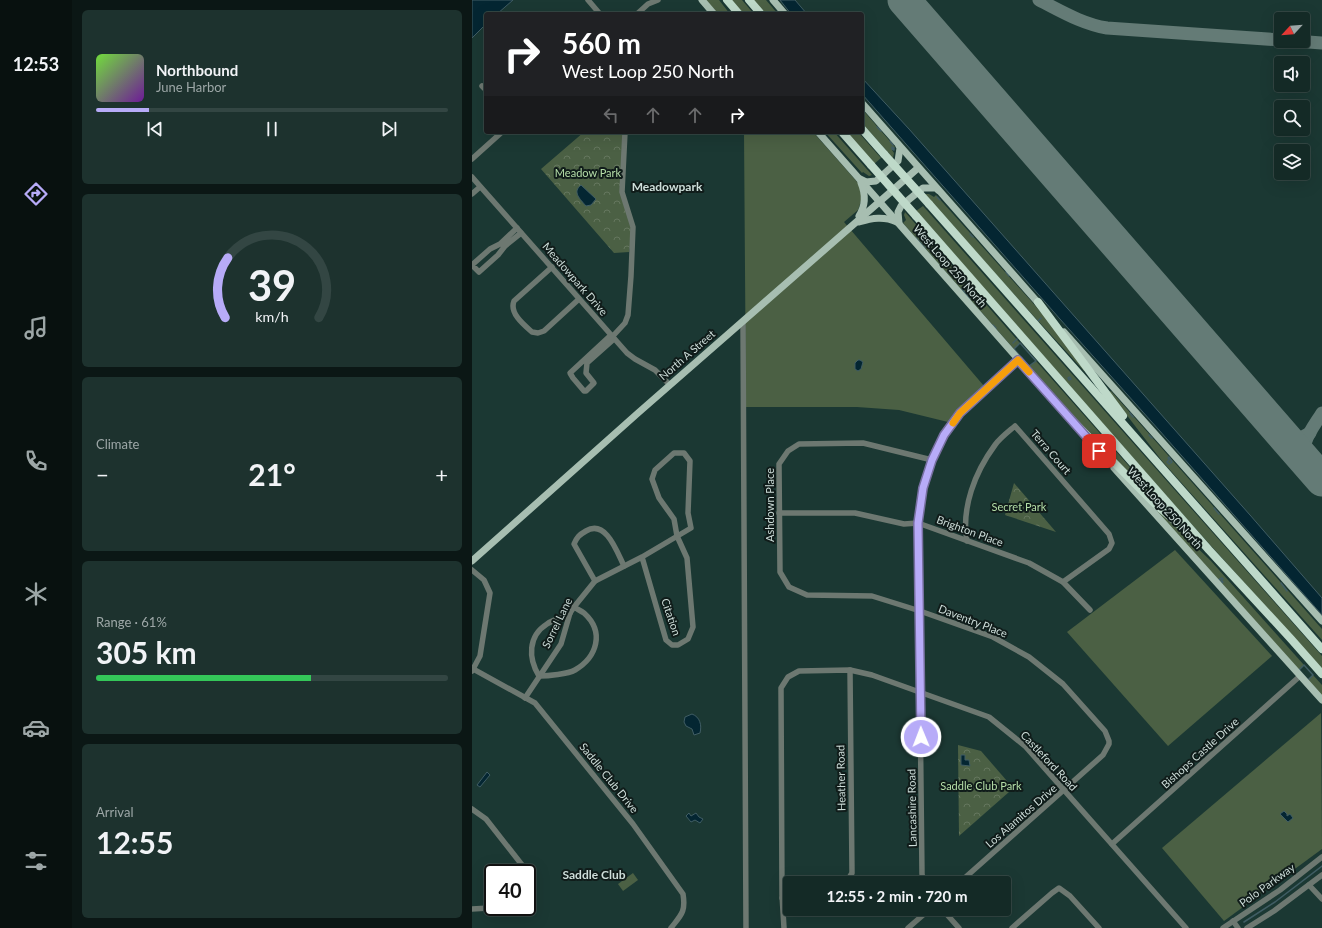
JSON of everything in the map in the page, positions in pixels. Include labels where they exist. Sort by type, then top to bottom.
[{"type":"highway","points":[[727,0],[737,12]]},
{"type":"highway","points":[[749,0],[759,12]]},
{"type":"highway","points":[[864,131],[1322,649]]},
{"type":"highway","points":[[844,134],[1209,550],[1322,674]]},
{"type":"highway","points":[[1038,302],[1161,466]]},
{"type":"highway","points":[[1068,416],[1154,503],[1209,550]]},
{"type":"main road","points":[[702,0],[712,12]]},
{"type":"main road","points":[[773,0],[784,12]]},
{"type":"main road","points":[[864,105],[918,168],[1322,621]]},
{"type":"main road","name":"West Loop 250 North","points":[[820,134],[1018,360],[1322,700]]},
{"type":"main road","points":[[860,179],[866,182],[876,181],[898,161],[899,146]]},
{"type":"main road","name":"North A Street","points":[[472,561],[918,168]]},
{"type":"main road","points":[[855,223],[865,206],[864,190],[860,179]]},
{"type":"main road","points":[[855,223],[880,218],[890,219],[899,223],[898,212],[902,206],[923,188],[936,188],[938,190]]},
{"type":"street","points":[[588,0],[598,12]]},
{"type":"street","points":[[639,12],[648,4],[658,0]]},
{"type":"street","points":[[472,159],[500,134]]},
{"type":"street","points":[[585,362],[586,373],[594,383],[585,392],[570,374],[585,362],[592,358],[613,337],[625,323],[628,315],[633,228],[622,194],[625,134]]},
{"type":"street","name":"Meadowpark Drive","points":[[472,177],[627,353],[634,359],[655,370],[670,385]]},
{"type":"street","points":[[472,194],[480,187]]},
{"type":"street","points":[[500,247],[493,247],[472,264],[479,272],[498,255],[500,247],[519,231]]},
{"type":"street","points":[[552,267],[514,301],[514,312],[532,332],[540,332],[544,331],[579,299]]},
{"type":"street","points":[[743,321],[746,928]]},
{"type":"street","name":"Lancashire Road","points":[[922,876],[918,523],[923,488],[932,460],[944,435],[960,413],[1018,360]]},
{"type":"street","name":"Terra Court","points":[[968,541],[967,512],[976,476],[995,444],[1015,426],[1109,534],[1112,543],[1109,550],[1063,582]]},
{"type":"street","name":"Ashdown Place","points":[[790,588],[780,572],[779,514],[779,464],[788,451],[799,444],[863,443],[932,460]]},
{"type":"street","points":[[624,566],[607,534],[598,528],[591,528],[578,535],[574,544],[595,581],[642,557],[678,536],[691,528],[688,513],[690,461],[684,453],[674,453],[656,470],[652,479],[659,498],[674,519],[678,536]]},
{"type":"street","name":"Brighton Place","points":[[779,514],[856,513],[904,524],[918,523],[1029,563],[1063,582],[1090,610]]},
{"type":"street","name":"Citation","points":[[642,557],[666,640],[672,645],[678,645],[688,639],[693,627],[687,558],[678,536]]},
{"type":"street","name":"Saddle Club Drive","points":[[472,570],[484,580],[490,593],[480,656],[473,670],[535,703],[628,818],[683,894],[685,905],[681,914],[671,928]]},
{"type":"street","name":"Sorrel Lane","points":[[525,698],[561,644],[570,613],[595,581]]},
{"type":"street","name":"Daventry Place","points":[[790,588],[807,594],[872,596],[993,637],[1029,657],[1063,684],[1105,731],[1110,741],[1109,744]]},
{"type":"street","points":[[570,613],[546,624],[534,637],[530,655],[539,676],[547,676],[574,670],[586,661],[596,648],[597,635],[592,623],[584,613],[574,607]]},
{"type":"street","name":"Castleford Road","points":[[784,928],[782,896],[781,688],[788,677],[799,671],[850,670],[872,675],[989,717],[1025,746],[1186,928]]},
{"type":"street","name":"Heather Road","points":[[850,670],[852,873],[850,876]]},
{"type":"street","name":"Bishops Castle Drive","points":[[1112,844],[1300,676]]},
{"type":"street","name":"Los Alamitos Drive","points":[[967,876],[1104,756],[1109,744]]},
{"type":"street","points":[[472,809],[486,819],[521,864]]},
{"type":"street","name":"Polo Parkway","points":[[1225,928],[1233,921],[1280,890],[1322,857]]},
{"type":"street","points":[[1247,928],[1274,911],[1322,875]]},
{"type":"street","points":[[1309,885],[1322,899]]},
{"type":"street","points":[[1012,928],[1059,888],[1070,896],[1099,928]]},
{"type":"street","points":[[472,909],[484,909]]},
{"type":"street","points":[[908,928],[922,916]]},
{"type":"street","points":[[948,916],[959,928]]},
{"type":"street","points":[[1233,921],[1238,928]]},
{"type":"green space","points":[[706,0],[719,0],[728,12],[716,12]]},
{"type":"green space","points":[[731,0],[742,0],[752,12],[740,12]]},
{"type":"green space","points":[[753,0],[766,0],[776,12],[763,12]]},
{"type":"green space","points":[[864,111],[895,147],[892,150],[894,153],[893,158],[864,125]]},
{"type":"green space","name":"Meadow Park","points":[[582,134],[624,134],[620,191],[633,227],[629,252],[614,253],[541,169]]},
{"type":"green space","points":[[744,134],[815,134],[859,184],[862,198],[858,210],[844,222],[984,386],[948,422],[899,410],[857,407],[746,407]]},
{"type":"green space","points":[[827,134],[836,134],[872,175],[869,176],[863,172],[862,173]]},
{"type":"green space","points":[[848,134],[860,134],[881,158],[874,164]]},
{"type":"green space","points":[[924,194],[929,194],[934,197],[936,195],[1050,323],[1086,369],[1084,371],[1030,312]]},
{"type":"green space","points":[[923,206],[1322,656],[1322,669],[1169,499],[916,211]]},
{"type":"green space","points":[[905,212],[1020,343],[1014,349],[903,223],[906,220],[904,215]]},
{"type":"green space","points":[[1036,361],[1159,500],[1157,502],[1089,435],[1029,366]]},
{"type":"green space","points":[[1111,391],[1322,629],[1322,640],[1162,461],[1109,392]]},
{"type":"green space","name":"Secret Park","points":[[1014,483],[1056,532],[1005,515]]},
{"type":"green space","points":[[1158,510],[1211,561],[1304,665],[1299,670],[1157,512]]},
{"type":"green space","points":[[1175,550],[1272,656],[1168,746],[1067,632]]},
{"type":"green space","points":[[1313,675],[1322,685],[1322,696],[1308,680]]},
{"type":"green space","points":[[1321,713],[1322,849],[1224,921],[1162,848]]},
{"type":"green space","name":"Saddle Club Park","points":[[958,745],[981,751],[1007,781],[1011,788],[1009,792],[959,836]]},
{"type":"green space","points":[[633,873],[638,880],[623,891],[618,884]]},
{"type":"water","points":[[472,0],[513,0],[499,12],[484,12],[484,26],[472,38]]},
{"type":"water","points":[[780,0],[795,0],[805,12],[789,12]]},
{"type":"water","points":[[864,80],[909,129],[1322,598],[1322,615],[1159,430],[864,96]]},
{"type":"water","points":[[581,185],[596,199],[591,205],[586,206],[578,196],[577,190]]},
{"type":"water","points":[[858,360],[863,362],[861,369],[858,371],[855,369],[855,363]]},
{"type":"water","points":[[692,714],[699,719],[701,727],[700,733],[694,735],[692,729],[686,726],[684,722],[685,717]]},
{"type":"water","points":[[961,755],[965,755],[965,760],[969,760],[970,766],[961,765]]},
{"type":"water","points":[[487,772],[490,775],[480,787],[477,785]]},
{"type":"water","points":[[1284,811],[1287,816],[1290,814],[1293,818],[1288,822],[1280,814]]},
{"type":"water","points":[[689,813],[691,816],[696,813],[703,819],[700,823],[695,820],[691,822],[686,816]]},
{"type":"waterway","points":[[877,127],[881,131]]},
{"type":"waterway","points":[[890,141],[893,145]]},
{"type":"waterway","points":[[892,147],[894,148],[894,150],[892,149],[892,147]]},
{"type":"waterway","points":[[937,197],[940,200]]},
{"type":"waterway","points":[[970,234],[973,237]]},
{"type":"waterway","points":[[916,238],[925,248]]},
{"type":"waterway","points":[[1006,272],[1009,276]]},
{"type":"waterway","points":[[962,289],[970,299]]},
{"type":"waterway","points":[[1038,321],[1041,318]]},
{"type":"waterway","points":[[993,325],[996,328]]},
{"type":"waterway","points":[[1013,343],[1017,339]]},
{"type":"waterway","points":[[1020,343],[1036,361],[1029,366],[1014,349],[1020,343]]},
{"type":"waterway","points":[[1070,377],[1071,379],[1069,380],[1068,378],[1070,377]]},
{"type":"waterway","points":[[1054,394],[1057,398]]},
{"type":"waterway","points":[[1130,413],[1133,417]]},
{"type":"waterway","points":[[1149,435],[1152,438]]},
{"type":"waterway","points":[[1169,457],[1172,462],[1169,464],[1167,462],[1169,457]]},
{"type":"waterway","points":[[1214,508],[1219,514]]},
{"type":"waterway","points":[[1222,578],[1223,579],[1221,581],[1223,582],[1221,584],[1218,580],[1222,578]]},
{"type":"waterway","points":[[1281,583],[1287,591]]},
{"type":"waterway","points":[[1304,665],[1313,675],[1308,680],[1299,670],[1304,665]]},
{"type":"waterway","points":[[1244,922],[1275,902],[1322,866]]},
{"type":"taxiway","points":[[1039,0],[1080,20],[1107,28],[1274,40]]},
{"type":"taxiway","points":[[1310,42],[1322,43]]},
{"type":"taxiway","points":[[1307,463],[1304,457],[1307,437],[1322,413]]},
{"type":"taxiway","points":[[1285,438],[1297,440],[1310,433]]},
{"type":"taxiway","points":[[1307,463],[1314,468],[1322,468]]},
{"type":"runway","points":[[904,0],[1322,480]]},
{"type":"slow traffic","points":[[953,423],[960,413],[1018,360],[1029,372]]},
{"type":"district","name":"Meadowpark","points":[[667,187]]},
{"type":"district","name":"Saddle Club","points":[[594,875]]},
{"type":"route","points":[[921,737],[918,523],[923,488],[932,460],[944,435],[960,413],[1018,360],[1099,451]]}]
